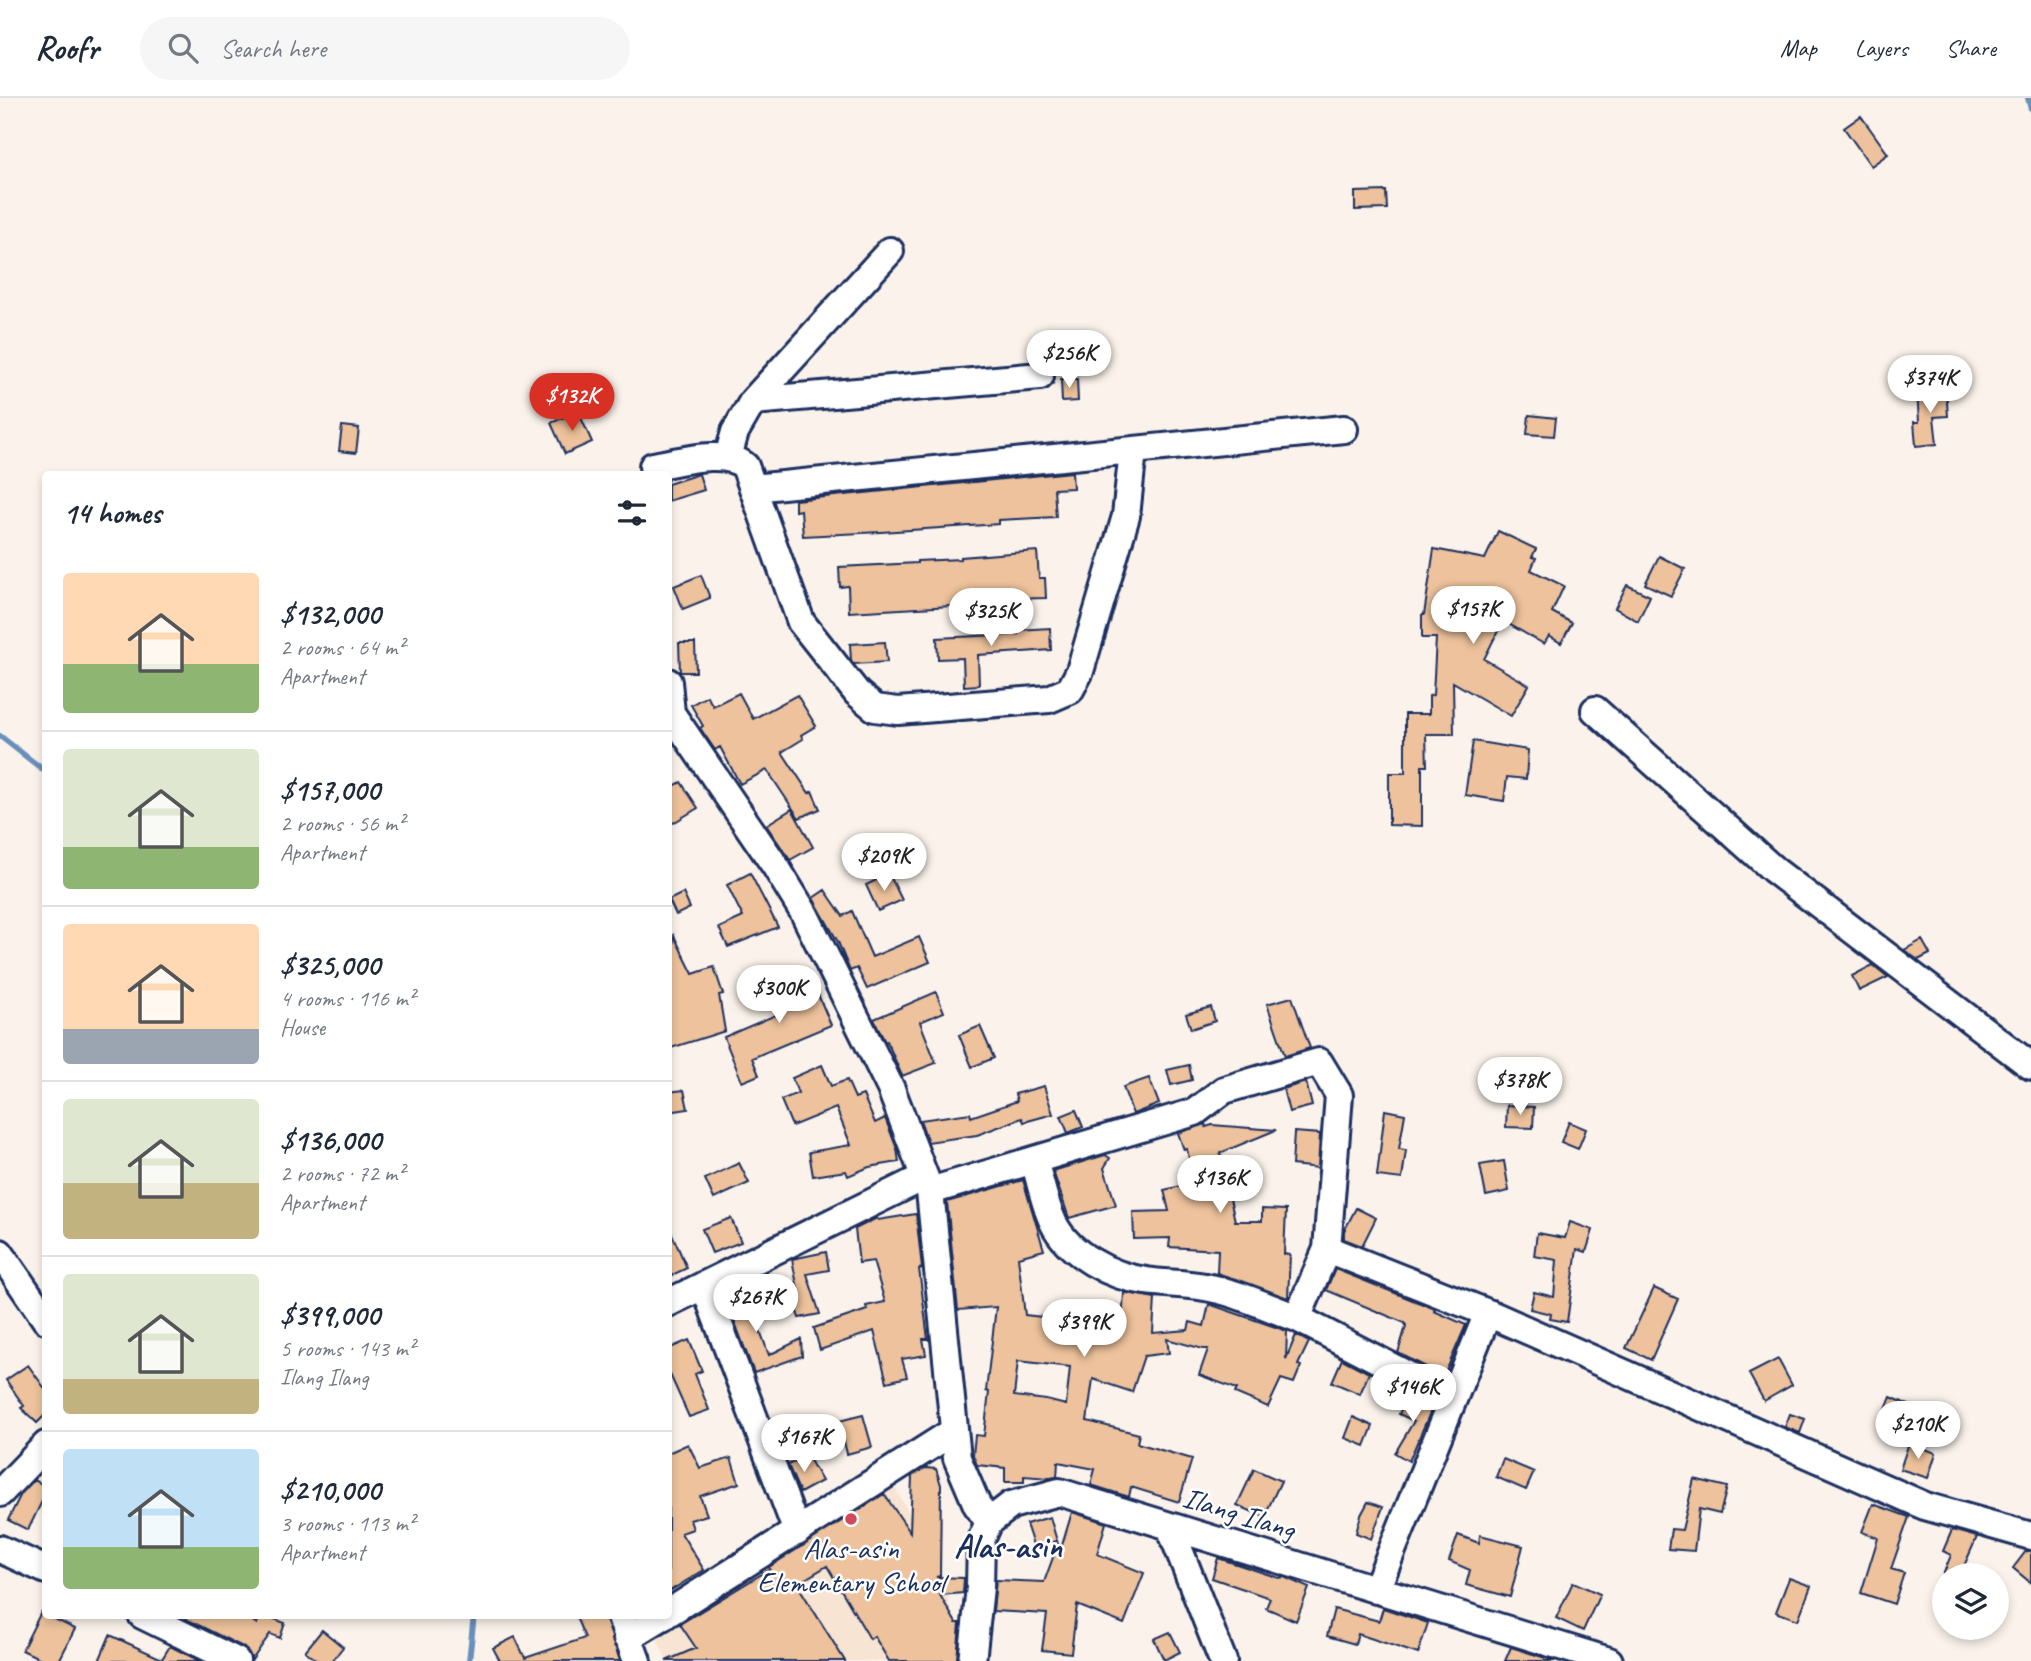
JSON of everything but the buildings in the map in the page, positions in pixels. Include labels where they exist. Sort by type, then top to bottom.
[{"type":"street","points":[[727,457],[734,432],[752,401],[890,251]]},
{"type":"street","points":[[752,401],[1040,376]]},
{"type":"street","points":[[753,488],[1344,429]]},
{"type":"street","points":[[654,471],[653,466],[727,457],[746,466],[801,622],[857,693],[875,708],[898,711],[1049,699],[1070,690],[1080,671],[1126,516],[1133,450]]},
{"type":"street","points":[[1595,710],[1774,870],[2031,1066]]},
{"type":"street","points":[[672,714],[776,867],[804,913],[891,1089],[927,1184],[957,1458],[977,1505],[989,1522],[981,1540],[980,1587],[972,1661]]},
{"type":"street","points":[[672,1301],[927,1184],[1034,1160],[1195,1112],[1224,1090],[1319,1062],[1339,1095],[1327,1249],[1297,1318]]},
{"type":"street","points":[[1034,1160],[1054,1223],[1082,1255],[1122,1276],[1223,1291],[1297,1318],[1452,1398]]},
{"type":"street","points":[[1327,1249],[1488,1313],[1926,1506],[2031,1536]]},
{"type":"street","points":[[0,1253],[42,1314]]},
{"type":"street","points":[[704,1285],[797,1532]]},
{"type":"street","points":[[1376,1590],[1488,1313]]},
{"type":"street","points":[[672,1611],[954,1431]]},
{"type":"street","points":[[0,1493],[42,1449]]},
{"type":"street","name":"Ilang Ilang","points":[[989,1522],[1011,1505],[1059,1492],[1609,1661]]},
{"type":"street","points":[[1170,1527],[1223,1661]]},
{"type":"street","points":[[0,1549],[42,1568]]},
{"type":"street","points":[[150,1619],[236,1661]]},
{"type":"street","points":[[628,1638],[659,1619]]},
{"type":"shaded area","name":"Alas-asin Elementary School","points":[[880,1460],[944,1578],[953,1622],[947,1661],[667,1661],[648,1619],[672,1619],[672,1596]]},
{"type":"waterway","points":[[2028,98],[2031,109]]},
{"type":"waterway","points":[[0,736],[42,769]]},
{"type":"waterway","points":[[469,1661],[474,1619]]},
{"type":"place","name":"Alas-asin Elementary School","points":[[851,1519]]},
{"type":"district","name":"Alas-asin","points":[[1008,1546]]}]
